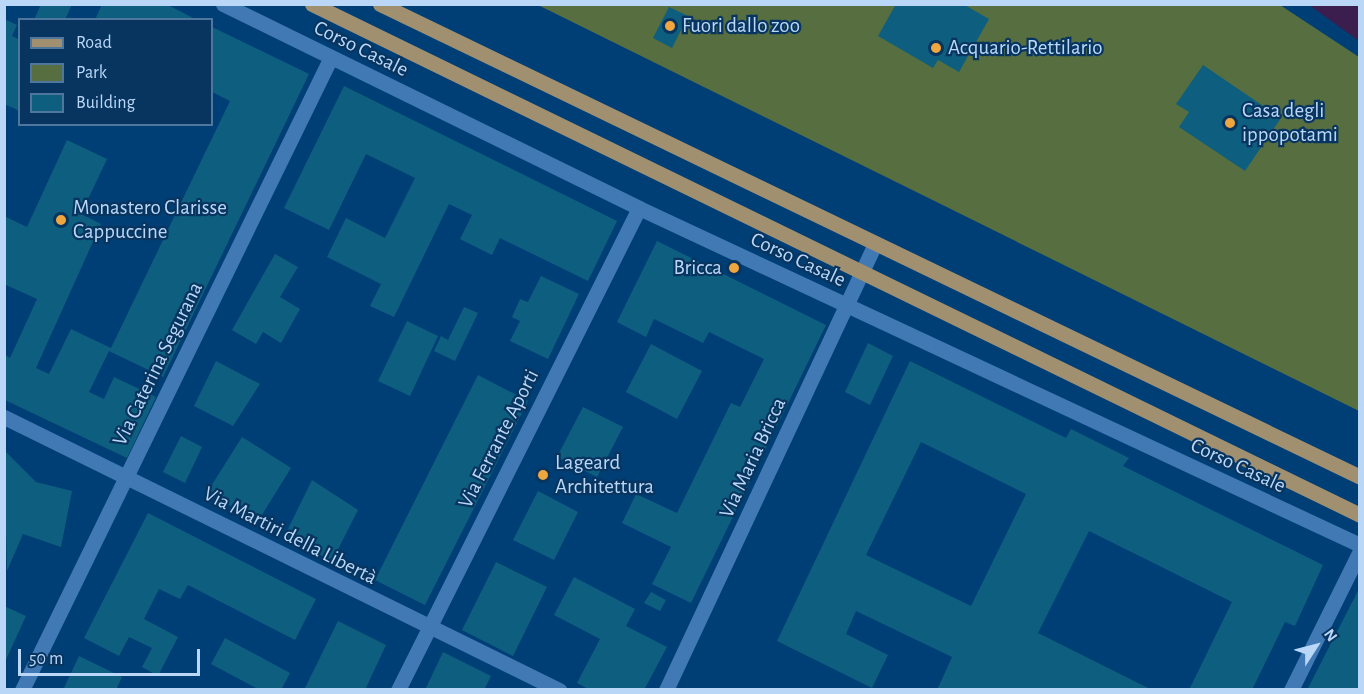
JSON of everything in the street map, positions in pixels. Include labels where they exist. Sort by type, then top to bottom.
[{"type":"main road","name":"Corso Casale","points":[[312,4],[1359,515]]},
{"type":"main road","name":"Corso Casale","points":[[380,4],[1359,477]]},
{"type":"street","name":"Corso Casale","points":[[223,4],[639,208],[1359,545]]},
{"type":"street","name":"Via Caterina Segurana","points":[[22,690],[331,57]]},
{"type":"street","name":"Via Ferrante Aporti","points":[[398,690],[639,208]]},
{"type":"street","name":"Via Maria Bricca","points":[[666,690],[848,306],[875,243]]},
{"type":"street","name":"Via Martiri della Libertà","points":[[4,417],[428,629],[559,690]]},
{"type":"street","points":[[1291,690],[1359,551]]},
{"type":"green space","points":[[538,5],[1280,5],[1359,57],[1359,411]]},
{"type":"shaded area","points":[[1309,5],[1359,5],[1359,41]]},
{"type":"building","points":[[41,4],[72,4],[66,18],[35,18]]},
{"type":"building","points":[[102,4],[166,4],[193,18],[96,18]]},
{"type":"building","name":"Acquario-Rettilario","points":[[896,4],[963,4],[989,19],[959,72],[938,60],[933,68],[878,36]]},
{"type":"building","points":[[669,7],[688,16],[672,48],[653,38]]},
{"type":"building","points":[[4,19],[17,25],[12,36],[18,39],[18,110],[4,104]]},
{"type":"building","points":[[213,27],[309,74],[163,377],[109,351],[89,392],[104,399],[114,377],[156,397],[127,458],[5,400],[5,355],[10,358],[37,299],[4,284],[4,216],[27,227],[67,140],[107,159],[81,214],[101,224],[36,368],[49,374],[71,329],[111,348],[230,101],[213,92]]},
{"type":"building","name":"Casa degli ippopotami","points":[[1203,65],[1281,118],[1245,171],[1179,127],[1189,112],[1176,104]]},
{"type":"building","points":[[344,86],[617,221],[588,281],[500,238],[492,255],[460,239],[472,215],[449,204],[394,317],[370,306],[381,284],[327,257],[346,218],[385,238],[415,178],[366,154],[329,230],[284,208]]},
{"type":"building","points":[[657,241],[826,325],[691,603],[652,584],[671,547],[622,523],[636,494],[677,513],[731,403],[740,407],[764,359],[709,332],[703,343],[654,319],[646,337],[617,322]]},
{"type":"building","points":[[275,254],[298,267],[280,297],[300,309],[281,343],[263,332],[256,344],[232,330]]},
{"type":"building","points":[[541,276],[579,294],[548,359],[510,341],[520,321],[512,317],[520,299],[528,302]]},
{"type":"building","points":[[464,307],[478,313],[455,361],[434,351],[441,336],[448,340]]},
{"type":"building","points":[[407,321],[438,336],[410,396],[378,381]]},
{"type":"building","points":[[868,343],[893,356],[870,405],[845,392]]},
{"type":"building","points":[[651,344],[702,371],[677,419],[626,392]]},
{"type":"building","points":[[216,361],[260,384],[233,426],[194,406]]},
{"type":"building","points":[[910,361],[1066,438],[1071,429],[1129,458],[1123,466],[1323,565],[1295,626],[1285,622],[1252,690],[1189,690],[1232,602],[1089,531],[1038,633],[1152,690],[937,690],[952,657],[856,611],[846,634],[888,655],[872,688],[777,641]],"holes":[[[921,442],[1026,494],[971,606],[866,555]]]},
{"type":"building","points":[[478,375],[528,401],[425,605],[375,580]]},
{"type":"building","points":[[583,407],[623,427],[597,477],[557,457]]},
{"type":"building","points":[[181,436],[202,447],[185,483],[163,472]]},
{"type":"building","points":[[242,437],[291,468],[257,523],[208,491]]},
{"type":"building","points":[[4,450],[36,482],[72,491],[61,547],[23,534],[7,571]]},
{"type":"building","points":[[312,480],[358,510],[332,561],[284,537]]},
{"type":"building","points":[[538,491],[578,512],[554,560],[513,540]]},
{"type":"building","points":[[148,513],[316,599],[295,640],[188,585],[180,599],[159,589],[144,619],[178,637],[158,676],[142,667],[152,648],[129,637],[119,656],[84,638]]},
{"type":"building","points":[[496,562],[547,587],[513,656],[462,630]]},
{"type":"building","points":[[574,577],[635,609],[626,626],[667,647],[644,690],[590,690],[577,683],[600,639],[554,615]]},
{"type":"building","points":[[1360,587],[1360,690],[1307,690]]},
{"type":"building","points":[[651,592],[666,600],[660,611],[644,603]]},
{"type":"building","points":[[4,606],[26,616],[4,664]]},
{"type":"building","points":[[338,621],[386,645],[365,690],[304,690]]},
{"type":"building","points":[[225,638],[290,673],[281,690],[260,690],[211,664]]},
{"type":"building","points":[[443,652],[491,676],[484,690],[425,690]]},
{"type":"building","points":[[79,656],[122,677],[116,690],[63,690]]},
{"type":"place","name":"Fuori dallo zoo","points":[[670,26]]},
{"type":"place","name":"Acquario-Rettilario","points":[[936,48]]},
{"type":"place","name":"Casa degli ippopotami","points":[[1230,123]]},
{"type":"place","name":"Monastero Clarisse Cappuccine","points":[[61,220]]},
{"type":"place","name":"Bricca","points":[[734,268]]},
{"type":"place","name":"Lageard Architettura","points":[[543,475]]}]
